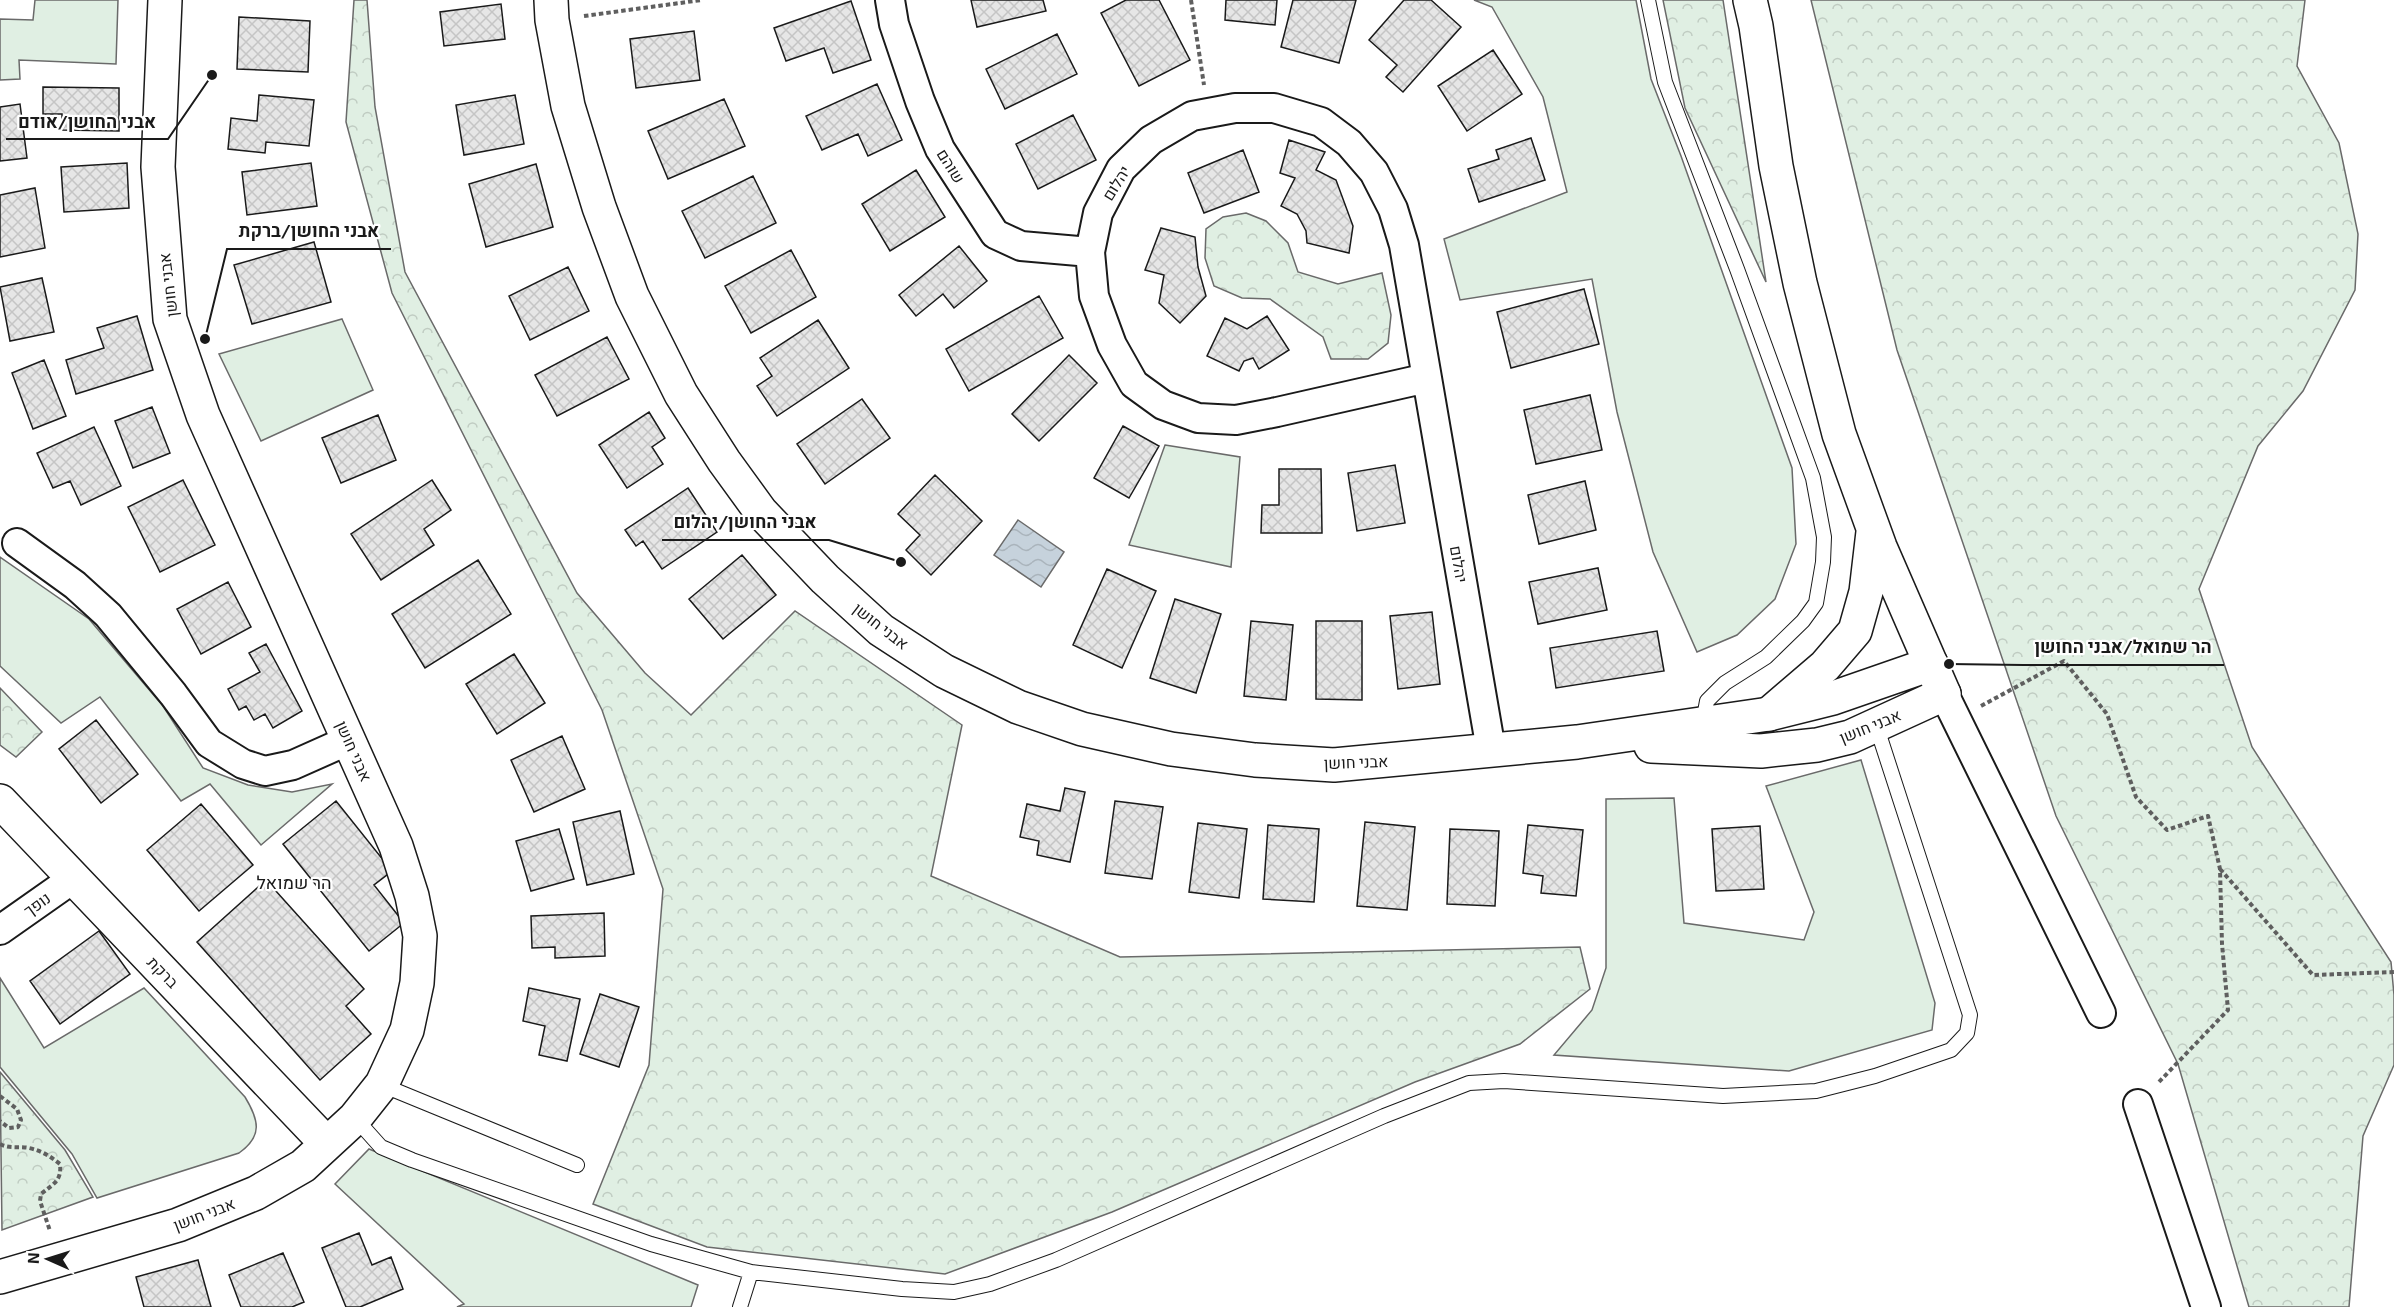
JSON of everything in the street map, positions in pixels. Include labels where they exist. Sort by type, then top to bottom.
[{"type":"street","name":"אבני חושן","points":[[0,1278],[178,1225],[256,1193],[303,1166],[355,1118],[382,1084],[407,1029],[417,982],[420,936],[412,896],[396,846],[203,415],[171,319],[158,167],[165,0]]},
{"type":"street","name":"שוהם","points":[[890,0],[894,24],[920,101],[940,149],[995,234],[1021,246],[1090,252]]},
{"type":"street","points":[[1753,8],[1776,166],[1800,283],[1839,434],[1873,527],[1944,694],[2101,1013]]},
{"type":"street","name":"אבני חושן","points":[[552,10],[568,106],[599,207],[632,296],[681,394],[761,512],[825,579],[881,630],[944,671],[1018,707],[1082,729],[1171,748],[1255,760],[1334,765],[1577,742],[1769,714],[1833,698],[1931,663]]},
{"type":"street","name":"יהלום","points":[[1427,378],[1236,420],[1198,418],[1163,405],[1134,384],[1112,345],[1094,296],[1090,252],[1098,213],[1121,169],[1151,140],[1192,116],[1235,108],[1274,108],[1321,122],[1349,143],[1374,172],[1393,209],[1404,245],[1427,378],[1491,750]]},
{"type":"street","points":[[1769,714],[1825,666],[1855,631],[1866,592],[1873,527]]},
{"type":"street","points":[[17,543],[75,585],[108,615],[173,694],[208,743],[234,759],[265,771],[293,765],[349,740]]},
{"type":"street","name":"אבני חושן","points":[[1577,742],[1761,751],[1818,745],[1850,737],[1944,694]]},
{"type":"street","name":"ברקת","points":[[0,801],[326,1143]]},
{"type":"street","name":"נופך","points":[[0,930],[74,878]]},
{"type":"street","points":[[2138,1104],[2206,1307]]},
{"type":"lane","points":[[1648,0],[1665,82],[1737,268],[1813,478],[1824,537],[1823,562],[1816,603],[1803,621],[1766,657],[1725,683],[1707,701],[1703,723]]},
{"type":"lane","points":[[355,1118],[381,1147],[651,1244],[752,1272],[902,1289],[954,1292],[990,1284],[1056,1260],[1384,1116],[1468,1083],[1504,1081],[1555,1083],[1723,1096],[1816,1091],[1875,1076],[1951,1050],[1967,1034],[1970,1015],[1876,725]]},
{"type":"lane","points":[[382,1084],[577,1165]]},
{"type":"lane","points":[[740,1307],[752,1272]]},
{"type":"path","points":[[552,10],[702,0]]},
{"type":"path","points":[[1191,0],[1208,113]]},
{"type":"path","points":[[2138,1104],[2229,1010],[2222,944],[2220,869],[2313,975],[2394,972]]},
{"type":"path","points":[[0,1096],[17,1109],[21,1120],[18,1127],[9,1128],[0,1121]]},
{"type":"path","points":[[0,1144],[6,1147],[29,1148],[48,1154],[60,1164],[61,1174],[58,1182],[41,1194],[40,1201],[61,1259]]},
{"type":"green space","points":[[35,0],[118,0],[116,64],[19,60],[20,79],[0,80],[0,19],[33,20]]},
{"type":"green space","points":[[354,0],[367,0],[375,107],[405,272],[577,593],[645,673],[691,715],[795,611],[962,725],[931,876],[1120,957],[1580,947],[1590,989],[1520,1044],[1415,1082],[1112,1212],[945,1274],[707,1247],[593,1204],[649,1065],[663,889],[602,710],[392,293],[346,122]]},
{"type":"green space","points":[[1474,0],[1636,0],[1651,79],[1681,156],[1792,468],[1796,544],[1775,599],[1737,635],[1697,652],[1653,552],[1617,412],[1592,279],[1460,300],[1444,239],[1567,192],[1543,97],[1492,7]]},
{"type":"green space","points":[[1663,0],[1723,0],[1766,282],[1685,108]]},
{"type":"green space","points":[[1811,0],[2305,0],[2297,66],[2339,143],[2358,234],[2355,290],[2303,391],[2258,446],[2199,589],[2252,747],[2391,962],[2394,995],[2394,1065],[2363,1136],[2349,1307],[2249,1307],[2178,1064],[2056,816],[1897,350]]},
{"type":"green space","points":[[1246,213],[1266,221],[1288,243],[1298,272],[1338,284],[1382,273],[1391,315],[1388,343],[1368,359],[1331,359],[1323,337],[1270,299],[1242,298],[1214,286],[1205,258],[1206,229],[1223,217]]},
{"type":"green space","points":[[342,319],[373,390],[261,441],[219,354]]},
{"type":"green space","points":[[1165,445],[1240,457],[1231,567],[1129,545]]},
{"type":"green space","points":[[0,557],[89,619],[163,706],[203,768],[248,785],[292,792],[332,784],[261,845],[210,784],[181,801],[100,697],[61,723],[0,666]]},
{"type":"green space","points":[[0,688],[42,732],[16,757],[0,745]]},
{"type":"green space","points":[[1861,760],[1935,1003],[1932,1030],[1789,1071],[1554,1055],[1592,1010],[1606,968],[1606,799],[1674,798],[1684,923],[1804,940],[1814,912],[1766,786]]},
{"type":"green space","points":[[0,978],[44,1048],[144,988],[245,1097],[256,1120],[252,1140],[239,1153],[97,1198],[72,1154],[0,1067]]},
{"type":"green space","points":[[0,1072],[65,1150],[93,1197],[2,1230]]},
{"type":"green space","points":[[369,1149],[698,1285],[691,1307],[457,1307],[464,1304],[335,1184]]},
{"type":"water","points":[[1018,520],[1064,552],[1041,587],[994,555]]},
{"type":"building","points":[[971,0],[1043,0],[1046,11],[977,27]]},
{"type":"building","points":[[1126,0],[1159,0],[1190,60],[1139,86],[1101,13]]},
{"type":"building","points":[[1226,0],[1277,0],[1275,25],[1225,20]]},
{"type":"building","points":[[1293,0],[1356,0],[1339,63],[1281,47]]},
{"type":"building","points":[[1404,0],[1431,0],[1461,27],[1403,92],[1386,77],[1397,65],[1369,40]]},
{"type":"building","points":[[851,1],[871,60],[833,73],[824,48],[786,61],[774,28]]},
{"type":"building","points":[[501,4],[505,39],[444,46],[440,12]]},
{"type":"building","points":[[239,17],[310,21],[308,72],[237,69]]},
{"type":"building","points":[[694,31],[700,80],[636,88],[630,39]]},
{"type":"building","points":[[1057,34],[1077,74],[1005,109],[986,69]]},
{"type":"building","points":[[1493,50],[1522,94],[1467,131],[1438,86]]},
{"type":"building","points":[[877,84],[902,140],[868,156],[858,134],[822,150],[806,116]]},
{"type":"building","points":[[43,87],[119,88],[119,131],[62,130],[62,114],[43,114]]},
{"type":"building","points":[[259,95],[314,100],[309,146],[266,142],[265,153],[228,149],[231,118],[257,121]]},
{"type":"building","points":[[515,95],[524,144],[464,155],[456,105]]},
{"type":"building","points":[[724,99],[745,146],[668,179],[648,131]]},
{"type":"building","points":[[20,104],[27,158],[0,161],[0,107]]},
{"type":"building","points":[[1073,115],[1096,160],[1038,189],[1016,144]]},
{"type":"building","points":[[1531,138],[1545,180],[1479,202],[1468,169],[1499,159],[1496,150]]},
{"type":"building","points":[[1289,140],[1325,152],[1316,170],[1336,180],[1353,226],[1349,253],[1307,243],[1306,231],[1297,214],[1281,206],[1295,178],[1280,173]]},
{"type":"building","points":[[1243,150],[1259,192],[1204,213],[1188,173]]},
{"type":"building","points":[[127,163],[129,208],[64,212],[61,167]]},
{"type":"building","points":[[311,163],[317,206],[247,215],[242,172]]},
{"type":"building","points":[[536,164],[553,227],[486,247],[469,184]]},
{"type":"building","points":[[916,170],[945,217],[890,251],[862,204]]},
{"type":"building","points":[[753,176],[776,223],[705,258],[682,211]]},
{"type":"building","points":[[35,188],[45,248],[0,257],[0,195]]},
{"type":"building","points":[[1161,228],[1195,237],[1198,267],[1206,296],[1180,323],[1159,303],[1164,275],[1145,270]]},
{"type":"building","points":[[314,242],[331,302],[252,324],[234,265]]},
{"type":"building","points":[[959,246],[987,281],[954,308],[943,294],[916,316],[899,295]]},
{"type":"building","points":[[791,250],[816,297],[751,333],[725,286]]},
{"type":"building","points":[[568,267],[589,311],[530,340],[509,296]]},
{"type":"building","points":[[42,278],[54,332],[10,341],[0,287]]},
{"type":"building","points":[[1584,289],[1599,344],[1511,368],[1497,312]]},
{"type":"building","points":[[1039,296],[1063,338],[969,391],[946,349]]},
{"type":"building","points":[[137,316],[153,370],[76,394],[66,360],[104,348],[97,328]]},
{"type":"building","points":[[1267,316],[1289,350],[1259,369],[1253,358],[1244,361],[1239,371],[1207,356],[1225,318],[1247,329]]},
{"type":"building","points":[[818,320],[849,368],[777,416],[757,386],[772,376],[760,358]]},
{"type":"building","points":[[607,337],[629,379],[557,416],[535,375]]},
{"type":"building","points":[[1069,355],[1097,383],[1039,441],[1012,414]]},
{"type":"building","points":[[44,360],[66,416],[33,429],[12,373]]},
{"type":"building","points":[[1590,395],[1602,450],[1536,464],[1524,410]]},
{"type":"building","points":[[862,399],[890,438],[825,484],[797,444]]},
{"type":"building","points":[[152,407],[170,453],[133,468],[115,421]]},
{"type":"building","points":[[649,412],[665,438],[652,447],[663,464],[627,488],[599,445]]},
{"type":"building","points":[[378,415],[396,460],[341,483],[322,438]]},
{"type":"building","points":[[1123,426],[1159,446],[1129,498],[1094,478]]},
{"type":"building","points":[[94,427],[121,486],[81,505],[70,481],[53,488],[37,453]]},
{"type":"building","points":[[1395,465],[1405,523],[1357,531],[1348,473]]},
{"type":"building","points":[[1279,469],[1321,469],[1322,533],[1261,533],[1262,505],[1279,505]]},
{"type":"building","points":[[935,475],[982,521],[931,575],[906,550],[920,535],[898,514]]},
{"type":"building","points":[[183,480],[215,545],[160,572],[128,507]]},
{"type":"building","points":[[432,480],[451,510],[424,529],[434,545],[381,580],[351,534]]},
{"type":"building","points":[[1585,481],[1596,530],[1539,544],[1528,495]]},
{"type":"building","points":[[688,488],[717,532],[662,569],[643,541],[636,546],[625,530]]},
{"type":"building","points":[[742,555],[776,595],[723,639],[689,599]]},
{"type":"building","points":[[478,560],[511,614],[425,668],[392,614]]},
{"type":"building","points":[[1598,568],[1607,610],[1538,624],[1529,582]]},
{"type":"building","points":[[1107,569],[1156,591],[1122,668],[1073,645]]},
{"type":"building","points":[[228,582],[251,627],[201,654],[177,609]]},
{"type":"building","points":[[1175,599],[1221,614],[1196,693],[1150,678]]},
{"type":"building","points":[[1432,612],[1440,684],[1398,689],[1390,616]]},
{"type":"building","points":[[1251,621],[1293,625],[1286,700],[1244,696]]},
{"type":"building","points":[[1316,621],[1362,621],[1362,700],[1316,699]]},
{"type":"building","points":[[1657,631],[1664,671],[1556,688],[1550,648]]},
{"type":"building","points":[[266,644],[302,711],[273,728],[265,714],[254,720],[246,706],[239,710],[228,689],[260,672],[249,653]]},
{"type":"building","points":[[514,654],[545,703],[497,734],[466,684]]},
{"type":"building","points":[[96,720],[138,774],[101,803],[59,749]]},
{"type":"building","points":[[562,736],[585,789],[534,812],[511,760]]},
{"type":"building","points":[[1065,788],[1085,792],[1070,862],[1037,855],[1039,841],[1020,837],[1027,804],[1060,811]]},
{"type":"building","points":[[336,801],[392,871],[374,885],[404,923],[369,951],[283,844]]},
{"type":"building","points":[[1115,801],[1163,807],[1152,879],[1105,873]]},
{"type":"building","points":[[201,804],[253,865],[199,911],[147,850]]},
{"type":"building","points":[[620,811],[634,874],[587,885],[573,822]]},
{"type":"building","points":[[1365,822],[1415,827],[1407,910],[1357,906]]},
{"type":"building","points":[[1198,823],[1247,829],[1239,898],[1189,892]]},
{"type":"building","points":[[1268,825],[1319,829],[1314,902],[1263,899]]},
{"type":"building","points":[[1528,825],[1583,830],[1576,896],[1541,893],[1543,876],[1523,873]]},
{"type":"building","points":[[1760,826],[1764,889],[1716,891],[1712,829]]},
{"type":"building","points":[[559,829],[574,879],[531,891],[516,841]]},
{"type":"building","points":[[1450,829],[1499,831],[1495,906],[1447,904]]},
{"type":"building","points":[[266,880],[364,989],[346,1006],[371,1034],[320,1080],[197,942]]},
{"type":"building","points":[[604,913],[605,956],[555,958],[555,947],[532,948],[531,916]]},
{"type":"building","points":[[99,931],[130,974],[60,1024],[30,981]]},
{"type":"building","points":[[529,988],[580,999],[567,1061],[539,1055],[545,1026],[523,1021]]},
{"type":"building","points":[[600,994],[639,1007],[619,1067],[580,1054]]},
{"type":"building","points":[[359,1233],[372,1265],[391,1257],[403,1289],[360,1307],[346,1307],[322,1248]]},
{"type":"building","points":[[283,1253],[304,1302],[292,1307],[241,1307],[229,1275]]},
{"type":"building","points":[[198,1260],[211,1307],[144,1307],[136,1277]]},
{"type":"place","name":"אבני החושן/אודם","points":[[212,75]]},
{"type":"place","name":"אבני החושן/ברקת","points":[[205,339]]},
{"type":"place","name":"אבני החושן/יהלום","points":[[901,562]]},
{"type":"place","name":"הר שמואל/אבני החושן","points":[[1949,664]]},
{"type":"district","name":"הר שמואל","points":[[294,883]]}]
